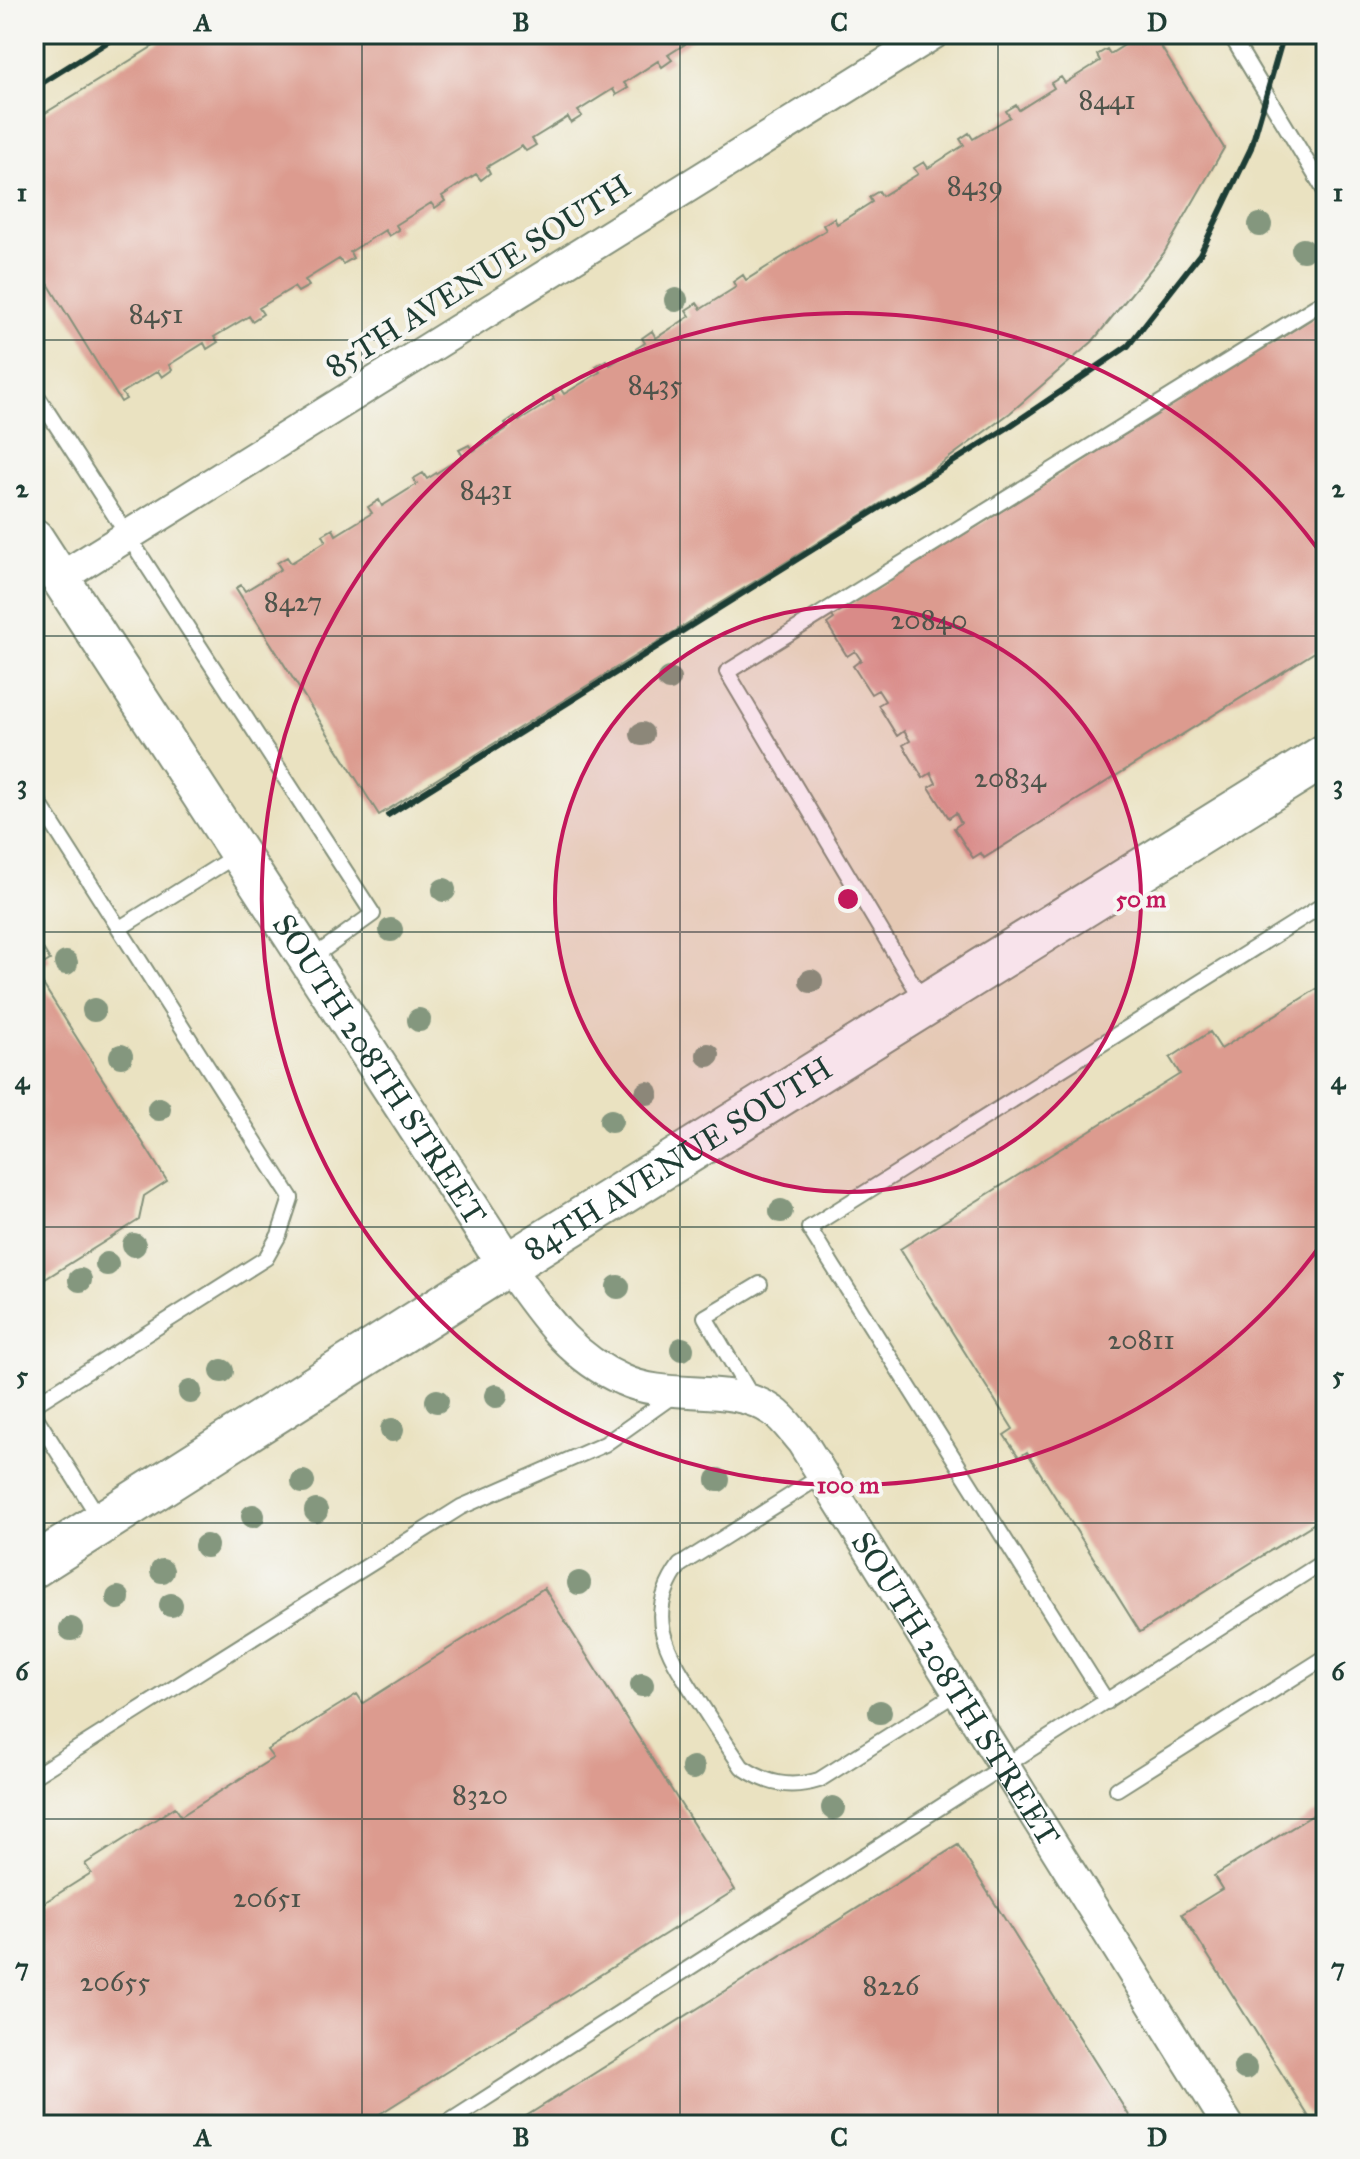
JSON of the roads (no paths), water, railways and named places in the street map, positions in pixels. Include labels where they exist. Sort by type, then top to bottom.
[{"type":"main road","name":"84TH AVENUE SOUTH","points":[[34,1566],[507,1265],[1326,755]]},
{"type":"street","name":"85TH AVENUE SOUTH","points":[[60,578],[933,34]]},
{"type":"street","name":"SOUTH 208TH STREET","points":[[34,538],[507,1265],[553,1328],[585,1359],[626,1382],[678,1393],[733,1396],[754,1401],[775,1412],[802,1442],[1228,2125]]},
{"type":"lane","points":[[1230,34],[1326,193]]},
{"type":"lane","points":[[925,1004],[727,672],[1326,300]]},
{"type":"lane","points":[[34,391],[373,914],[309,960]]},
{"type":"lane","points":[[34,795],[291,1198],[279,1235],[266,1258],[34,1405]]},
{"type":"lane","points":[[120,928],[239,853]]},
{"type":"lane","points":[[1107,1702],[809,1228],[1326,903]]},
{"type":"lane","points":[[754,1401],[705,1317],[760,1284]]},
{"type":"lane","points":[[34,1776],[461,1507],[605,1444],[678,1393]]},
{"type":"lane","points":[[34,1414],[103,1523]]},
{"type":"lane","points":[[823,1475],[680,1565],[669,1581],[663,1599],[661,1622],[668,1653],[742,1767],[756,1776],[782,1785],[803,1785],[819,1780],[958,1692]]},
{"type":"lane","points":[[444,2125],[1326,1560]]},
{"type":"lane","points":[[1117,1789],[1326,1657]]},
{"type":"railway","points":[[34,40],[41,34]]},
{"type":"railway","points":[[34,88],[120,34]]},
{"type":"railway","points":[[388,815],[1007,428],[1128,346],[1200,254],[1251,148],[1284,34]]}]
